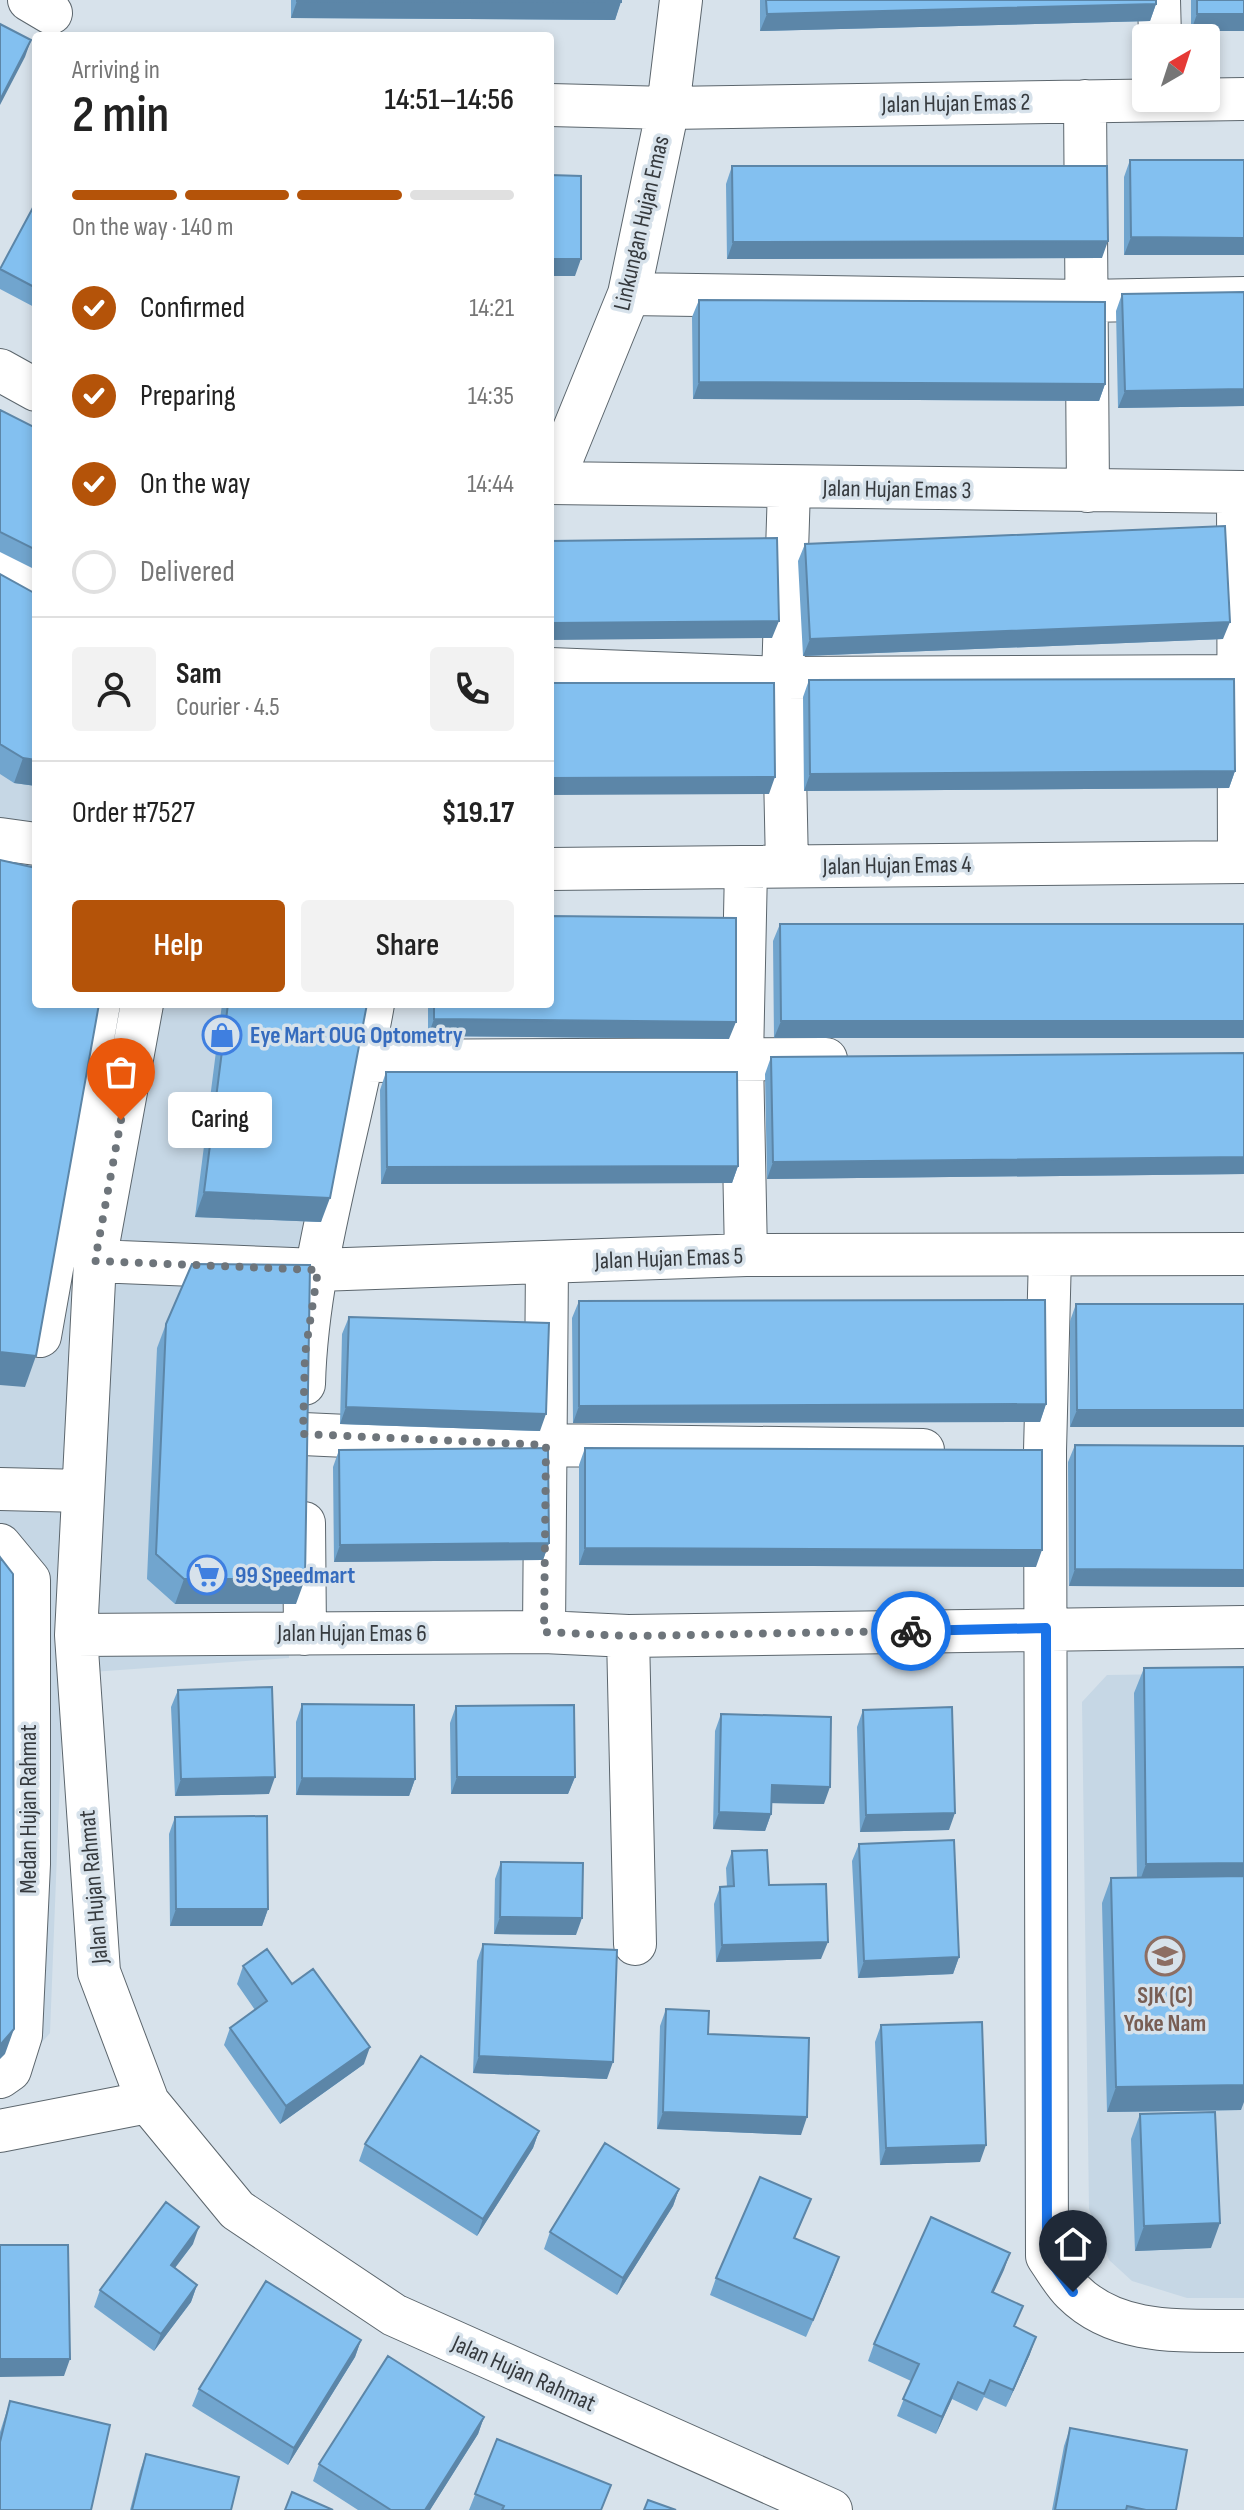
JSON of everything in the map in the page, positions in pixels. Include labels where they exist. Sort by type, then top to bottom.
[{"type":"street","name":"Linkungan Hujan Emas","points":[[554,476],[629,294],[668,108],[681,0]]},
{"type":"street","points":[[1159,0],[1160,24]]},
{"type":"street","name":"Jalan Hujan Emas 2","points":[[1220,99],[1244,99]]},
{"type":"street","name":"Jalan Hujan Emas 2","points":[[554,105],[668,108],[1132,100]]},
{"type":"street","points":[[1085,101],[1088,491]]},
{"type":"street","points":[[629,294],[1086,301],[1244,298]]},
{"type":"street","points":[[0,370],[32,388]]},
{"type":"street","name":"Jalan Hujan Emas 3","points":[[554,483],[1241,492]]},
{"type":"street","points":[[787,866],[783,678],[789,488]]},
{"type":"street","points":[[1241,492],[1241,862]]},
{"type":"street","points":[[0,567],[32,583]]},
{"type":"street","points":[[554,669],[783,678],[1242,676]]},
{"type":"street","points":[[0,839],[32,843]]},
{"type":"street","name":"Jalan Hujan Emas 4","points":[[554,869],[1241,862]]},
{"type":"street","points":[[746,868],[742,1059],[746,1255]]},
{"type":"street","points":[[0,1330],[40,1336],[98,1008]]},
{"type":"street","name":"Jalan Hujan Rahmat","points":[[141,1008],[95,1261],[76,1635],[99,1972],[148,2102],[237,2210],[394,2315],[831,2510]]},
{"type":"street","points":[[305,1634],[305,1354],[318,1270],[372,1008]]},
{"type":"street","points":[[363,1061],[867,1059]]},
{"type":"street","points":[[84,1092],[126,1092]]},
{"type":"street","name":"Jalan Hujan Emas 5","points":[[95,1261],[318,1270],[746,1255],[1244,1254]]},
{"type":"street","points":[[1050,1255],[1045,1451],[1047,2256],[1073,2292],[1100,2312],[1130,2325],[1165,2330],[1244,2331]]},
{"type":"street","points":[[544,1632],[547,1263]]},
{"type":"street","points":[[303,1434],[546,1445],[967,1450]]},
{"type":"street","points":[[0,1489],[83,1491]]},
{"type":"street","points":[[0,1545],[29,1580],[78,1580]]},
{"type":"street","name":"Medan Hujan Rahmat","points":[[0,2077],[10,2070],[21,2035],[29,1864],[29,1580]]},
{"type":"street","name":"Jalan Hujan Emas 6","points":[[76,1635],[544,1632],[628,1636],[1244,1627]]},
{"type":"street","points":[[628,1636],[635,1944]]},
{"type":"street","points":[[0,2131],[148,2102]]},
{"type":"shaded area","points":[[0,569],[32,586],[32,1008],[354,1008],[291,1353],[289,1658],[64,1674],[50,2033],[0,2091]]},
{"type":"shaded area","name":"SJK (C) Yoke Nam","points":[[1244,1673],[1244,2298],[1187,2298],[1132,2281],[1109,2260],[1089,2209],[1082,1702],[1107,1675]]},
{"type":"building","points":[[621,0],[621,2],[297,1]]},
{"type":"building","points":[[766,0],[1156,0],[1156,4],[767,14]]},
{"type":"building","points":[[1197,0],[1244,0],[1244,14],[1197,14]]},
{"type":"building","points":[[0,24],[31,40],[0,100]]},
{"type":"building","points":[[1130,160],[1244,160],[1244,238],[1131,237]]},
{"type":"building","points":[[732,166],[1107,166],[1108,241],[733,242]]},
{"type":"building","points":[[554,175],[581,176],[581,259],[554,259]]},
{"type":"building","points":[[32,209],[32,286],[0,269]]},
{"type":"building","points":[[1244,292],[1244,389],[1125,391],[1122,294]]},
{"type":"building","points":[[699,300],[1105,302],[1105,384],[699,382]]},
{"type":"building","points":[[0,410],[32,426],[32,548],[0,532]]},
{"type":"building","points":[[1225,526],[1230,622],[810,639],[805,544]]},
{"type":"building","points":[[777,538],[779,621],[554,623],[554,541]]},
{"type":"building","points":[[0,574],[32,592],[32,759],[23,758],[0,744]]},
{"type":"building","points":[[1234,679],[1235,771],[810,774],[809,680]]},
{"type":"building","points":[[554,683],[774,683],[775,777],[554,778]]},
{"type":"building","points":[[0,860],[32,867],[32,1008],[98,1008],[36,1356],[0,1352]]},
{"type":"building","points":[[554,916],[736,918],[736,1022],[434,1019],[434,1008],[554,1008]]},
{"type":"building","points":[[780,924],[1244,924],[1244,1021],[781,1021]]},
{"type":"building","points":[[227,1008],[366,1008],[330,1198],[204,1192]]},
{"type":"building","points":[[1244,1053],[1244,1157],[773,1162],[771,1057]]},
{"type":"building","points":[[386,1072],[737,1072],[738,1166],[387,1167]]},
{"type":"building","points":[[192,1264],[310,1265],[305,1579],[184,1579],[156,1554],[166,1324]]},
{"type":"building","points":[[1045,1300],[1046,1404],[579,1406],[579,1301]]},
{"type":"building","points":[[1076,1304],[1244,1304],[1244,1410],[1077,1410]]},
{"type":"building","points":[[349,1317],[549,1323],[546,1414],[346,1407]]},
{"type":"building","points":[[1075,1445],[1244,1446],[1244,1570],[1075,1569]]},
{"type":"building","points":[[548,1448],[549,1543],[340,1545],[339,1450]]},
{"type":"building","points":[[585,1448],[1042,1450],[1042,1550],[585,1548]]},
{"type":"building","points":[[0,1557],[13,1574],[14,2029],[0,2045]]},
{"type":"building","points":[[1244,1667],[1244,1863],[1146,1864],[1144,1668]]},
{"type":"building","points":[[272,1687],[275,1777],[181,1779],[178,1690]]},
{"type":"building","points":[[302,1704],[414,1705],[415,1779],[302,1778]]},
{"type":"building","points":[[574,1705],[575,1777],[457,1777],[456,1706]]},
{"type":"building","points":[[952,1707],[955,1813],[866,1815],[863,1710]]},
{"type":"building","points":[[721,1714],[831,1717],[830,1787],[772,1785],[771,1814],[719,1812]]},
{"type":"building","points":[[267,1816],[268,1909],[176,1909],[175,1817]]},
{"type":"building","points":[[954,1840],[959,1957],[864,1961],[859,1844]]},
{"type":"building","points":[[767,1850],[769,1885],[826,1884],[828,1942],[722,1945],[720,1887],[734,1886],[732,1851]]},
{"type":"building","points":[[501,1862],[583,1863],[582,1918],[500,1917]]},
{"type":"building","points":[[1244,1876],[1244,2085],[1116,2087],[1111,1878]]},
{"type":"building","points":[[483,1944],[617,1950],[613,2062],[479,2056]]},
{"type":"building","points":[[267,1949],[292,1984],[313,1969],[370,2047],[286,2106],[230,2028],[267,2001],[243,1966]]},
{"type":"building","points":[[666,2009],[709,2011],[708,2034],[809,2038],[807,2117],[663,2112]]},
{"type":"building","points":[[982,2022],[986,2145],[886,2148],[881,2025]]},
{"type":"building","points":[[421,2056],[539,2131],[483,2219],[365,2144]]},
{"type":"building","points":[[1215,2112],[1220,2223],[1144,2226],[1140,2114]]},
{"type":"building","points":[[605,2143],[679,2189],[623,2278],[550,2232]]},
{"type":"building","points":[[760,2177],[811,2199],[794,2238],[839,2257],[813,2320],[716,2278]]},
{"type":"building","points":[[166,2202],[199,2227],[171,2265],[197,2285],[161,2334],[100,2290]]},
{"type":"building","points":[[931,2217],[1010,2253],[992,2292],[1023,2306],[1014,2326],[1036,2337],[1013,2390],[990,2380],[984,2394],[958,2382],[942,2417],[903,2399],[919,2364],[874,2344]]},
{"type":"building","points":[[0,2245],[68,2245],[70,2359],[0,2359]]},
{"type":"building","points":[[266,2281],[361,2340],[294,2448],[199,2389]]},
{"type":"building","points":[[388,2356],[484,2417],[425,2510],[391,2510],[319,2464]]},
{"type":"building","points":[[10,2401],[110,2425],[91,2510],[0,2510],[0,2442]]},
{"type":"building","points":[[1070,2428],[1187,2450],[1176,2510],[1146,2510],[1127,2506],[1126,2510],[1055,2510]]},
{"type":"building","points":[[497,2439],[611,2485],[601,2510],[502,2510],[504,2506],[475,2494]]},
{"type":"building","points":[[146,2454],[239,2477],[231,2510],[132,2510]]},
{"type":"building","points":[[292,2492],[333,2510],[285,2510]]},
{"type":"building","points":[[648,2500],[676,2510],[644,2510]]},
{"type":"way so far","points":[[121,1120],[95,1261],[318,1270],[305,1354],[303,1434],[546,1445],[544,1632],[628,1636],[911,1631]]},
{"type":"place","name":"Eye Mart OUG Optometry","points":[[222,1035]]},
{"type":"place","name":"Caring","points":[[121,1120]]},
{"type":"place","name":"99 Speedmart","points":[[207,1575]]},
{"type":"place","name":"SJK (C) Yoke Nam","points":[[1165,1956]]},
{"type":"route","points":[[911,1631],[1046,1628],[1047,2256],[1073,2292]]}]
